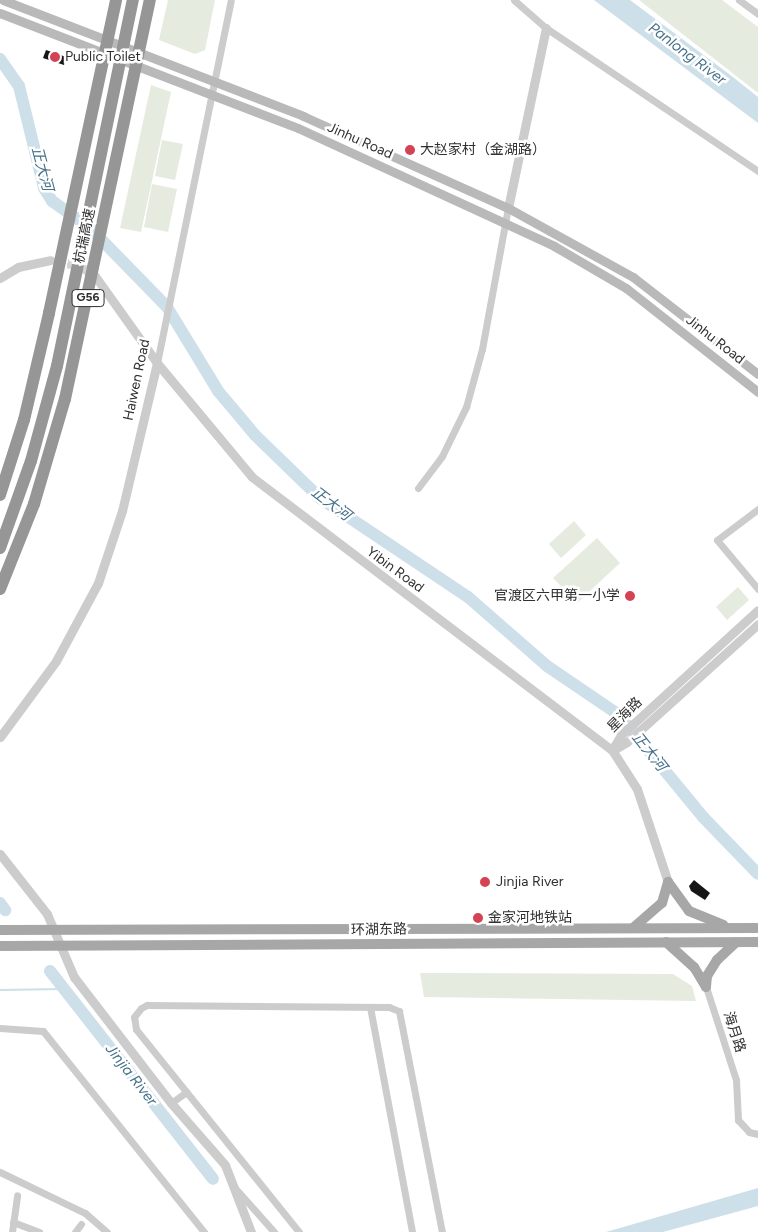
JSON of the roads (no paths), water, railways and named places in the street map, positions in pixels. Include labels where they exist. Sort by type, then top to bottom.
[{"type":"highway","points":[[0,495],[24,420],[49,313],[116,0]]},
{"type":"highway","name":"杭瑞高速","points":[[0,548],[31,461],[57,366],[133,0]]},
{"type":"highway","name":"杭瑞高速","points":[[0,589],[34,504],[65,400],[150,0]]},
{"type":"main road","name":"Jinhu Road","points":[[3,0],[214,80],[508,208],[633,277],[758,374]]},
{"type":"main road","name":"Jinhu Road","points":[[0,13],[298,128],[506,223],[626,288],[758,392]]},
{"type":"main road","points":[[668,882],[689,911],[734,929]]},
{"type":"main road","points":[[631,929],[652,916],[662,903],[668,882]]},
{"type":"main road","name":"环湖东路","points":[[0,930],[758,928]]},
{"type":"main road","points":[[666,942],[694,966],[706,987]]},
{"type":"main road","points":[[706,987],[707,976],[717,960],[736,942]]},
{"type":"main road","name":"环湖东路","points":[[0,946],[758,942]]},
{"type":"street","name":"Haiwen Road","points":[[0,737],[56,661],[98,582],[122,511],[157,363],[161,332],[231,0]]},
{"type":"street","points":[[514,0],[546,28],[758,171]]},
{"type":"street","points":[[739,0],[758,14]]},
{"type":"street","points":[[418,488],[442,456],[466,407],[482,349],[508,208],[546,28]]},
{"type":"street","points":[[0,278],[18,267],[50,260]]},
{"type":"street","name":"Yibin Road","points":[[95,276],[157,363],[252,477],[272,495],[612,750],[638,789],[668,882]]},
{"type":"street","points":[[758,509],[717,540],[758,589]]},
{"type":"street","name":"星海路","points":[[612,750],[758,610]]},
{"type":"street","name":"星海路","points":[[639,725],[758,624]]},
{"type":"street","points":[[0,854],[48,914],[59,946],[74,977],[171,1103],[225,1165],[250,1232]]},
{"type":"street","name":"海月路","points":[[706,987],[736,1080],[738,1120],[749,1132],[758,1134]]},
{"type":"street","points":[[298,1232],[236,1156],[134,1024],[138,1013],[147,1005],[395,1008],[403,1018],[442,1232]]},
{"type":"street","points":[[370,1007],[412,1232]]},
{"type":"street","points":[[0,1028],[43,1030],[204,1232]]},
{"type":"street","points":[[171,1103],[186,1092]]},
{"type":"street","points":[[225,1165],[236,1156]]},
{"type":"street","points":[[0,1172],[85,1213],[107,1232]]},
{"type":"street","points":[[233,1186],[274,1232]]},
{"type":"street","points":[[12,1232],[17,1195]]},
{"type":"street","points":[[14,1222],[39,1232]]},
{"type":"street","points":[[75,1232],[81,1224]]},
{"type":"water","name":"Panlong River","points":[[594,0],[630,0],[729,74],[758,97],[758,123]]},
{"type":"water","points":[[758,1188],[758,1206],[663,1232],[606,1232]]},
{"type":"waterway","name":"正大河","points":[[0,59],[19,86],[44,188],[52,201],[90,228],[167,307],[218,391],[255,435],[320,498],[468,597],[547,666],[619,715],[703,817],[758,874]]},
{"type":"waterway","name":"Jinjia River","points":[[0,903],[5,910]]},
{"type":"waterway","name":"Jinjia River","points":[[50,971],[213,1179]]},
{"type":"waterway","points":[[0,990],[63,989]]},
{"type":"tunnel","points":[[54,261],[81,266],[95,276]]},
{"type":"place","name":"Public Toilet","points":[[55,57]]},
{"type":"place","name":"大赵家村（金湖路）","points":[[410,150]]},
{"type":"place","name":"官渡区六甲第一小学","points":[[630,596]]},
{"type":"place","name":"Jinjia River","points":[[485,882]]},
{"type":"place","name":"金家河地铁站","points":[[478,918]]}]
